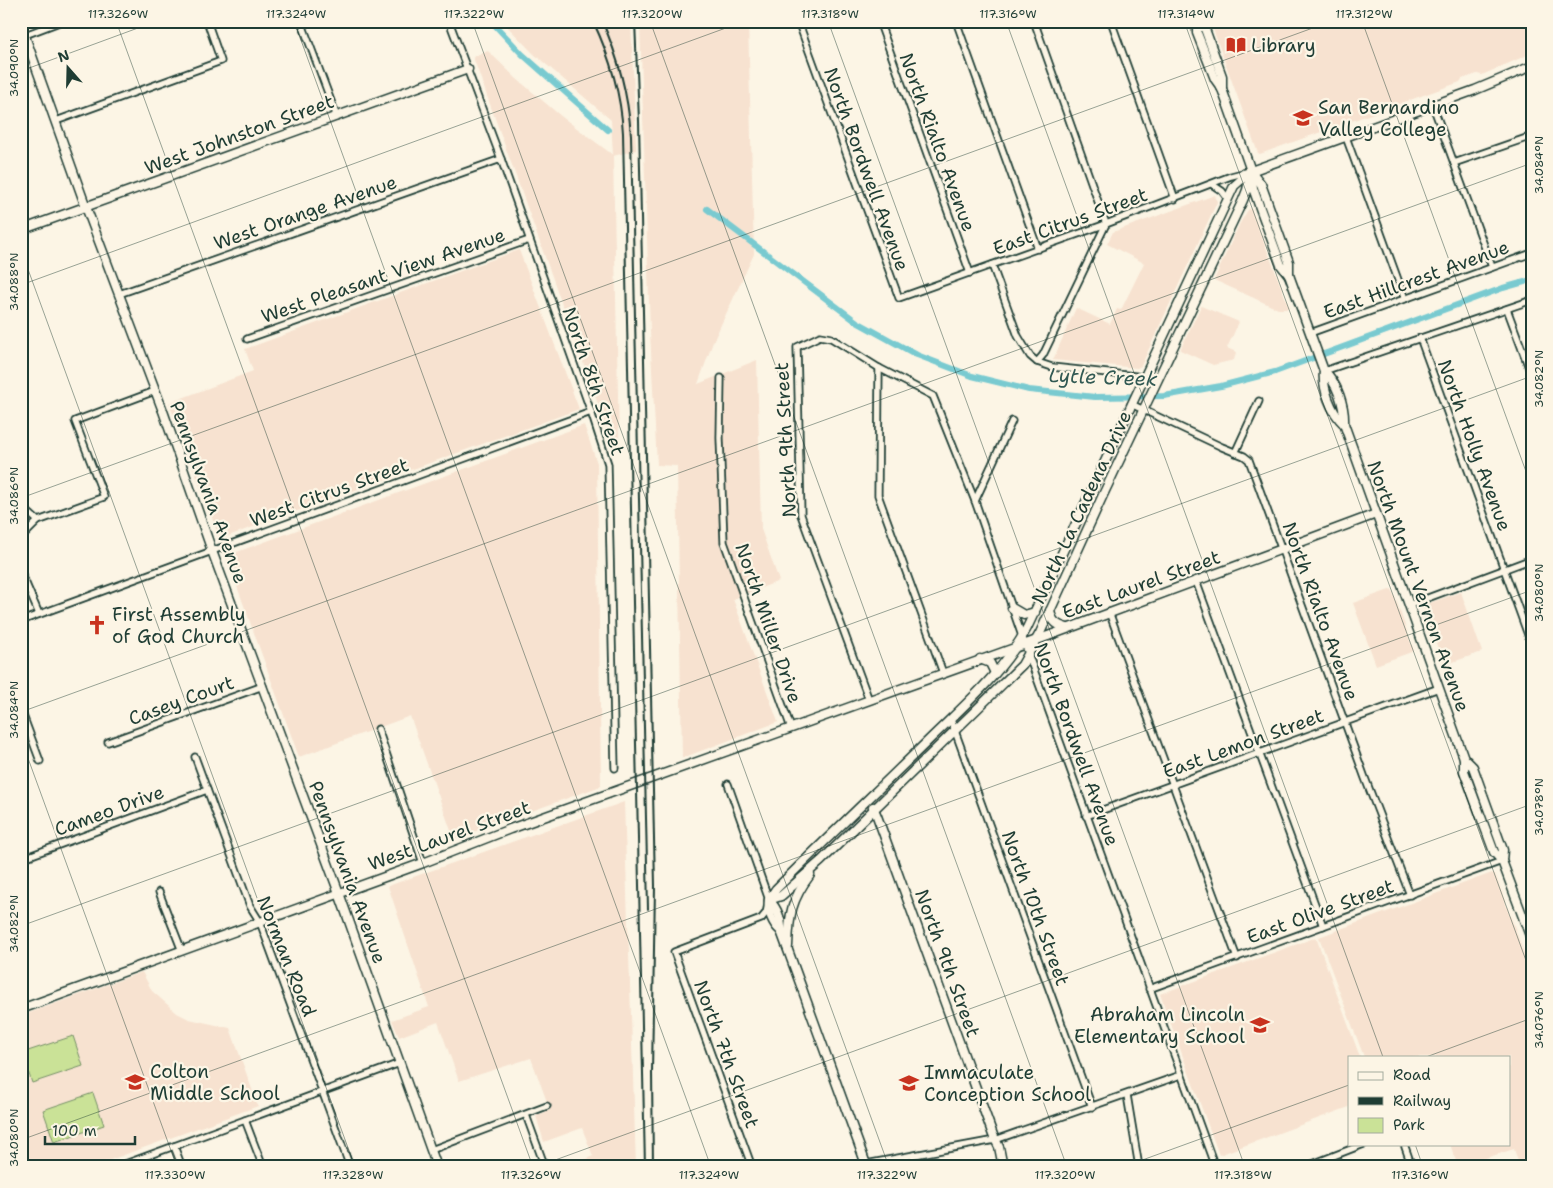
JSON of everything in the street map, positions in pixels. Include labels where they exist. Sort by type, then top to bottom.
[{"type":"street","points":[[25,34],[62,21]]},
{"type":"street","points":[[56,121],[221,61],[207,21]]},
{"type":"street","points":[[301,21],[336,116]]},
{"type":"street","name":"North 8th Street","points":[[449,21],[468,69],[608,464],[615,768]]},
{"type":"street","name":"North Bordwell Avenue","points":[[798,21],[899,298]]},
{"type":"street","name":"North Rialto Avenue","points":[[879,21],[970,273]]},
{"type":"street","points":[[956,21],[1038,249]]},
{"type":"street","points":[[1034,21],[1106,224],[1038,362]]},
{"type":"street","points":[[1111,21],[1175,199]]},
{"type":"street","name":"North Mount Vernon Avenue","points":[[1198,23],[1197,33],[1215,79],[1222,89],[1251,171],[1261,184],[1288,262],[1289,274],[1324,371],[1323,381],[1336,416],[1344,424],[1464,758],[1473,767],[1503,850],[1502,861],[1532,941]]},
{"type":"street","name":"Pennsylvania Avenue","points":[[21,25],[437,1167]]},
{"type":"street","points":[[1251,171],[1432,106],[1532,66]]},
{"type":"street","name":"West Johnston Street","points":[[21,230],[468,69]]},
{"type":"street","points":[[1432,106],[1492,266]]},
{"type":"street","points":[[1454,163],[1532,136]]},
{"type":"street","points":[[1346,137],[1405,299]]},
{"type":"street","name":"West Orange Avenue","points":[[119,294],[500,159]]},
{"type":"street","name":"East Citrus Street","points":[[899,298],[1175,199],[1231,176],[1251,171]]},
{"type":"street","name":"North La Cadena Drive","points":[[769,900],[776,889],[951,720],[1021,642],[1234,186],[1251,171]]},
{"type":"street","name":"North La Cadena Drive","points":[[769,900],[781,896],[821,861],[1019,667],[1028,654],[1050,612],[1103,495],[1248,190],[1251,171]]},
{"type":"street","points":[[1213,185],[1222,191],[1228,199]]},
{"type":"street","name":"West Pleasant View Avenue","points":[[247,339],[529,240]]},
{"type":"street","points":[[1204,248],[1217,255]]},
{"type":"street","name":"East Hillcrest Avenue","points":[[1310,333],[1532,253]]},
{"type":"street","points":[[992,265],[1018,336],[1030,356],[1038,362],[1052,368],[1144,378],[1155,385]]},
{"type":"street","points":[[1324,371],[1532,300]]},
{"type":"street","points":[[1507,309],[1532,376]]},
{"type":"street","name":"North 9th Street","points":[[868,700],[801,515],[797,347],[820,336],[831,338],[879,368]]},
{"type":"street","name":"North Holly Avenue","points":[[1420,338],[1532,646]]},
{"type":"street","points":[[879,368],[878,496],[943,673]]},
{"type":"street","name":"North Bordwell Avenue","points":[[879,368],[933,396],[975,501],[1012,608],[1021,642],[1028,654],[1215,1167]]},
{"type":"street","name":"North Miller Drive","points":[[721,378],[720,438],[724,542],[790,728]]},
{"type":"street","points":[[21,540],[38,521],[104,497],[75,421],[155,391]]},
{"type":"street","points":[[1236,453],[1259,400]]},
{"type":"street","name":"North Rialto Avenue","points":[[1131,404],[1145,408],[1249,460],[1410,895]]},
{"type":"street","name":"West Citrus Street","points":[[21,620],[591,412]]},
{"type":"street","points":[[975,501],[1012,421]]},
{"type":"street","points":[[21,506],[38,521]]},
{"type":"street","name":"East Laurel Street","points":[[719,754],[943,673],[1021,642],[1037,639],[1376,514]]},
{"type":"street","points":[[1068,540],[1081,546]]},
{"type":"street","points":[[1409,604],[1532,559]]},
{"type":"street","points":[[21,572],[39,614]]},
{"type":"street","points":[[1196,581],[1323,926]]},
{"type":"street","points":[[1012,608],[1024,615],[1035,612]]},
{"type":"street","points":[[1050,612],[1058,626],[1067,628]]},
{"type":"street","points":[[1110,612],[1237,958]]},
{"type":"street","points":[[980,659],[990,663],[995,673]]},
{"type":"street","name":"Casey Court","points":[[108,742],[263,686]]},
{"type":"street","name":"East Lemon Street","points":[[1086,816],[1439,688]]},
{"type":"street","points":[[21,710],[40,761]]},
{"type":"street","name":"North 10th Street","points":[[951,720],[1092,1107]]},
{"type":"street","points":[[378,729],[423,863]]},
{"type":"street","name":"West Laurel Street","points":[[21,1008],[719,754]]},
{"type":"street","name":"Norman Road","points":[[195,757],[250,906],[260,922],[350,1167]]},
{"type":"street","points":[[728,784],[769,900],[775,906],[782,924],[778,928]]},
{"type":"street","name":"Cameo Drive","points":[[21,859],[207,790]]},
{"type":"street","name":"North 9th Street","points":[[867,801],[875,809],[999,1148],[1003,1167]]},
{"type":"street","points":[[788,951],[789,918],[793,902],[800,888],[821,861]]},
{"type":"street","name":"East Olive Street","points":[[1149,989],[1502,861]]},
{"type":"street","points":[[159,892],[182,951]]},
{"type":"street","points":[[769,900],[766,913],[761,919],[778,928],[788,951],[866,1165]]},
{"type":"street","name":"North 7th Street","points":[[752,1167],[674,952],[761,919]]},
{"type":"street","points":[[117,1167],[400,1063]]},
{"type":"street","points":[[851,1167],[996,1140],[1181,1075]]},
{"type":"street","points":[[1127,1095],[1139,1167]]},
{"type":"street","points":[[431,1150],[547,1106]]},
{"type":"street","points":[[526,1115],[545,1167]]},
{"type":"street","points":[[245,1120],[263,1167]]},
{"type":"street","points":[[174,1146],[182,1167]]},
{"type":"street","points":[[1304,1167],[1359,1146]]},
{"type":"street","points":[[1405,1146],[1412,1167]]},
{"type":"shaded area","points":[[502,21],[631,21],[636,150],[613,156],[619,442],[612,443],[473,57],[488,51],[517,79],[562,117],[613,155],[611,120],[534,54]]},
{"type":"shaded area","points":[[640,21],[748,21],[754,254],[713,342],[698,384],[757,360],[761,529],[779,581],[733,599],[778,722],[682,758],[677,466],[657,465],[650,332]]},
{"type":"shaded area","name":"San Bernardino Valley College","points":[[1210,21],[1532,21],[1532,53],[1482,75],[1477,74],[1462,79],[1460,82],[1260,154],[1258,153]]},
{"type":"shaded area","points":[[1215,195],[1217,202],[1141,366],[1137,368],[1053,360],[1076,308],[1110,324],[1117,309],[1121,310],[1144,263],[1107,244],[1113,232]]},
{"type":"shaded area","points":[[1251,208],[1289,307],[1286,309],[1278,309],[1214,280],[1240,223]]},
{"type":"shaded area","points":[[519,250],[579,409],[220,539],[169,403],[253,371],[245,349]]},
{"type":"shaded area","points":[[1201,306],[1239,322],[1227,348],[1236,352],[1234,360],[1213,365],[1180,350]]},
{"type":"shaded area","points":[[584,425],[597,463],[601,786],[454,839],[410,716],[299,757],[226,556]]},
{"type":"shaded area","points":[[1392,589],[1414,651],[1376,665],[1353,603]]},
{"type":"shaded area","points":[[1461,592],[1482,652],[1444,665],[1423,607]]},
{"type":"shaded area","points":[[624,802],[636,1167],[568,1167],[593,1156],[582,1128],[544,1142],[536,1116],[550,1110],[531,1058],[459,1081],[438,1022],[399,1037],[392,1020],[429,1007],[388,886]]},
{"type":"shaded area","points":[[1492,873],[1495,874],[1532,975],[1532,1167],[1520,1167],[1514,1149],[1458,1167],[1451,1146],[1510,1146],[1510,1056],[1364,1056],[1319,937]]},
{"type":"shaded area","name":"Abraham Lincoln Elementary School","points":[[1314,938],[1317,940],[1360,1056],[1348,1056],[1348,1107],[1219,1155],[1160,994]]},
{"type":"shaded area","name":"Colton Middle School","points":[[142,972],[152,991],[177,1013],[189,1019],[230,1028],[258,1106],[91,1167],[21,1167],[21,1016]]},
{"type":"green space","points":[[73,1036],[83,1066],[32,1083],[22,1053]]},
{"type":"green space","points":[[93,1093],[104,1125],[54,1142],[43,1110]]},
{"type":"waterway","name":"Lytle Creek","points":[[491,21],[522,54],[608,130]]},
{"type":"waterway","name":"Lytle Creek","points":[[707,209],[857,322],[917,355],[972,376],[1029,390],[1095,397],[1164,396],[1221,386],[1275,372],[1503,288],[1532,280]]},
{"type":"railway","points":[[593,21],[605,48],[614,76],[620,104],[623,133],[645,1167]]},
{"type":"railway","points":[[602,21],[622,77],[631,135],[648,909]]},
{"type":"railway","points":[[635,21],[639,121],[655,886],[652,1073],[653,1167]]},
{"type":"place","name":"Library","points":[[1236,45]]},
{"type":"place","name":"San Bernardino Valley College","points":[[1303,118]]},
{"type":"place","name":"First Assembly of God Church","points":[[97,625]]},
{"type":"place","name":"Abraham Lincoln Elementary School","points":[[1260,1025]]},
{"type":"place","name":"Colton Middle School","points":[[135,1082]]},
{"type":"place","name":"Immaculate Conception School","points":[[909,1083]]}]
